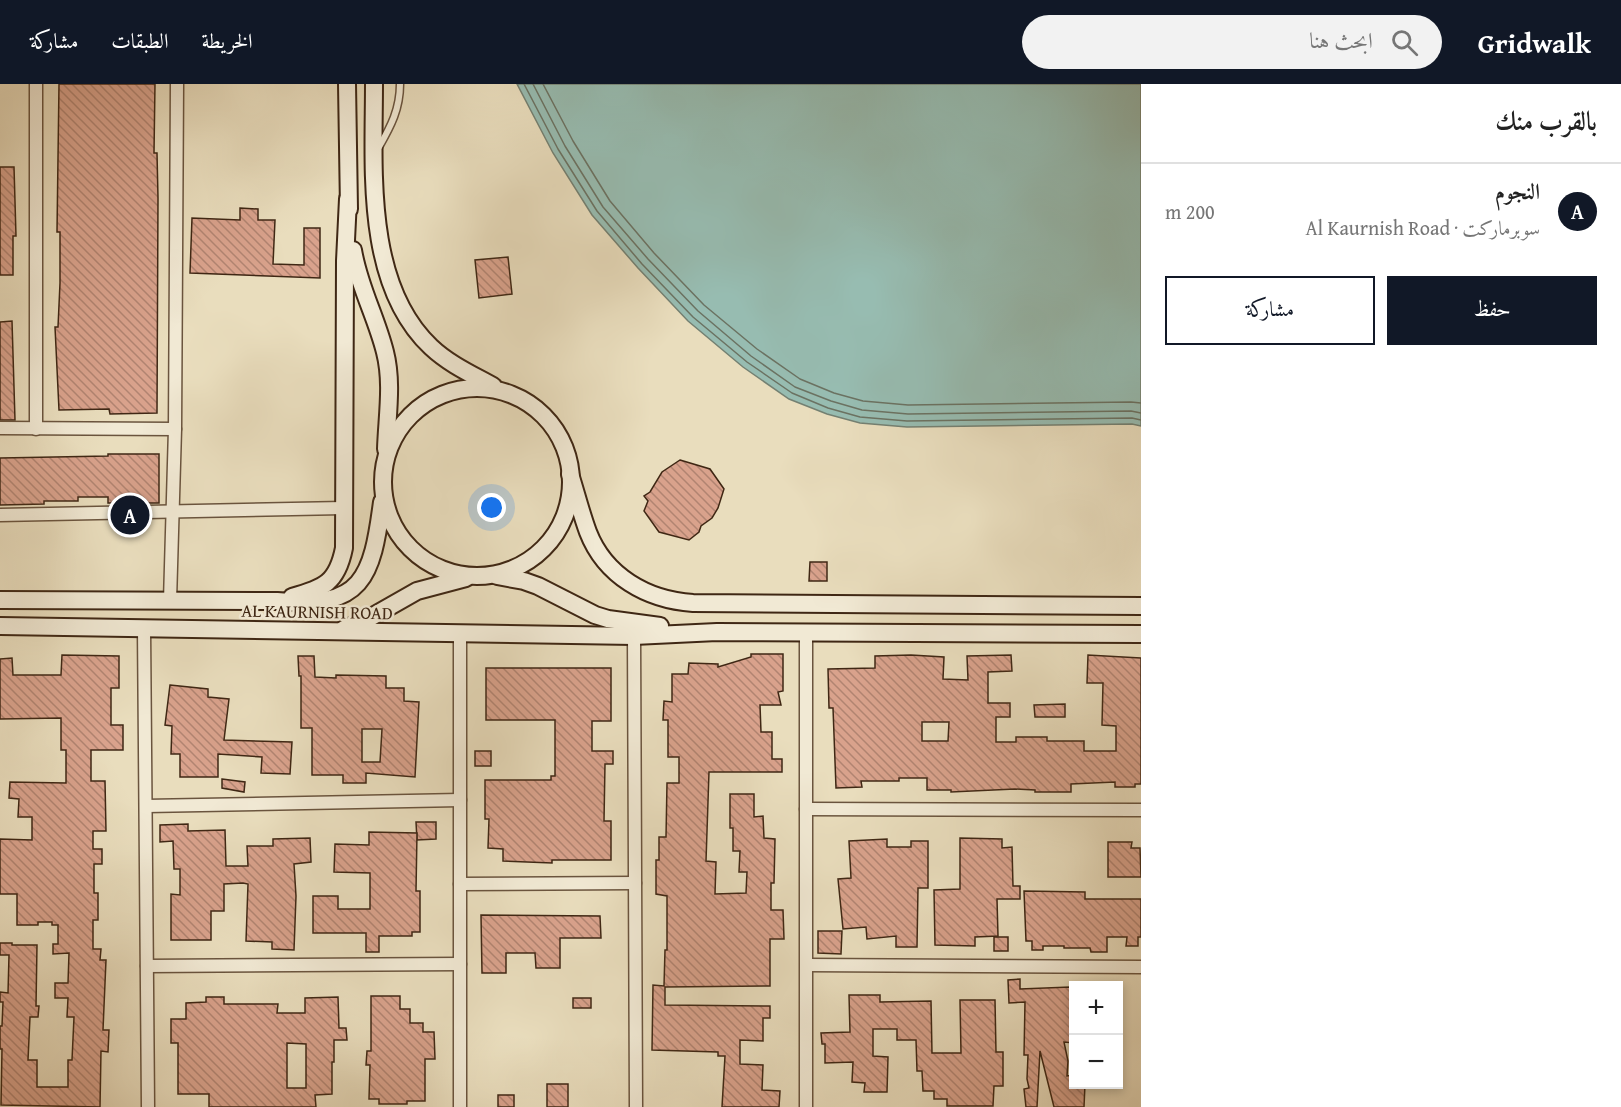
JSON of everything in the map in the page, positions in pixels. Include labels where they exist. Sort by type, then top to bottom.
[{"type":"street","points":[[36,84],[36,429]]},
{"type":"street","points":[[170,600],[175,429],[177,84]]},
{"type":"street","points":[[277,601],[315,591],[332,579],[342,560],[344,549],[347,84]]},
{"type":"street","points":[[374,84],[374,195],[383,254],[395,292],[408,319],[420,335],[447,360],[531,405],[551,424],[564,447],[588,531],[604,560],[630,584],[651,595],[693,603],[1141,606]]},
{"type":"street","points":[[277,601],[302,603],[330,600],[350,591],[367,571],[376,547],[386,459],[388,369],[380,337],[356,268],[348,199]]},
{"type":"street","points":[[386,459],[398,430],[419,407],[447,393],[477,388],[507,393]]},
{"type":"street","points":[[0,428],[175,429]]},
{"type":"street","points":[[493,576],[520,567],[542,550],[559,528],[569,501],[570,474]]},
{"type":"street","points":[[383,491],[390,518],[404,542],[424,561],[444,570],[471,577]]},
{"type":"street","points":[[0,515],[343,508]]},
{"type":"street","points":[[329,632],[366,621],[417,591],[471,577],[493,576],[531,583],[608,619],[717,632],[1141,634]]},
{"type":"street","name":"AL KAURNISH ROAD","points":[[0,600],[277,601]]},
{"type":"street","name":"AL KAURNISH ROAD","points":[[0,626],[634,636],[717,632]]},
{"type":"street","points":[[144,629],[148,1107]]},
{"type":"street","points":[[806,632],[806,1107]]},
{"type":"street","points":[[460,633],[460,1107]]},
{"type":"street","points":[[634,636],[636,1107]]},
{"type":"street","points":[[146,806],[460,800]]},
{"type":"street","points":[[806,808],[1141,810]]},
{"type":"street","points":[[460,884],[635,883]]},
{"type":"street","points":[[147,966],[460,964]]},
{"type":"street","points":[[807,965],[1141,967]]},
{"type":"lane","points":[[374,155],[395,120],[400,98],[400,84]]},
{"type":"water","points":[[517,84],[1141,84],[1141,426],[1132,424],[907,427],[860,423],[827,414],[789,399],[743,367],[688,321],[592,215],[553,153]]},
{"type":"building","points":[[59,84],[155,84],[154,153],[157,153],[158,198],[157,413],[110,414],[109,409],[59,410],[55,327],[58,327],[60,283],[60,232],[57,232]]},
{"type":"building","points":[[0,167],[14,167],[16,236],[13,236],[13,275],[0,275]]},
{"type":"building","points":[[240,208],[258,209],[258,220],[275,220],[273,264],[304,265],[304,228],[320,228],[320,278],[190,273],[192,218],[240,220]]},
{"type":"building","points":[[508,257],[512,294],[479,298],[475,260]]},
{"type":"building","points":[[12,321],[15,420],[0,420],[0,322]]},
{"type":"building","points":[[108,454],[159,454],[159,503],[108,503],[108,497],[78,497],[78,501],[0,505],[0,458],[108,456]]},
{"type":"building","points":[[680,460],[710,469],[724,489],[712,518],[701,526],[699,532],[689,540],[659,532],[644,511],[648,501],[644,496],[650,492],[662,472]]},
{"type":"building","points":[[810,562],[827,562],[827,581],[809,581]]},
{"type":"building","points":[[751,654],[783,654],[783,691],[778,692],[781,705],[760,705],[761,732],[772,732],[772,759],[782,759],[782,772],[709,772],[706,861],[716,862],[715,894],[746,893],[747,872],[739,872],[740,851],[733,851],[730,794],[754,794],[754,817],[763,816],[764,838],[775,839],[771,910],[783,910],[784,939],[770,939],[770,986],[665,987],[665,1005],[770,1006],[770,1018],[763,1018],[763,1041],[740,1040],[740,1064],[763,1065],[762,1090],[780,1091],[779,1107],[722,1107],[725,1056],[718,1056],[718,1052],[652,1050],[653,985],[664,986],[665,950],[667,950],[667,896],[656,894],[656,860],[659,860],[659,837],[666,837],[667,783],[679,783],[679,757],[668,757],[668,720],[663,720],[664,701],[672,702],[672,674],[688,674],[689,663],[718,664],[718,667],[751,657]]},
{"type":"building","points":[[62,655],[119,656],[119,688],[111,688],[111,725],[123,725],[123,750],[91,750],[91,781],[105,781],[106,831],[93,831],[93,849],[102,849],[102,864],[94,864],[94,893],[98,893],[98,920],[93,920],[93,949],[101,949],[100,960],[106,960],[103,1030],[109,1030],[108,1052],[101,1051],[100,1107],[1,1105],[0,1026],[2,1026],[3,1002],[0,1002],[0,992],[8,993],[9,955],[0,955],[0,943],[37,945],[36,1006],[39,1006],[38,1017],[30,1017],[28,1060],[37,1060],[37,1087],[68,1087],[68,1060],[72,1060],[74,1017],[67,1017],[68,998],[55,998],[55,983],[68,983],[69,953],[53,954],[53,944],[58,944],[58,925],[52,925],[52,922],[38,922],[38,925],[17,925],[17,894],[0,894],[0,839],[32,840],[32,817],[18,817],[19,799],[9,798],[10,782],[66,783],[66,750],[61,750],[61,718],[0,719],[0,659],[12,658],[13,675],[61,675]]},
{"type":"building","points":[[1011,655],[1012,671],[988,672],[988,703],[1010,703],[1010,717],[996,717],[996,742],[1016,742],[1016,737],[1047,737],[1047,741],[1084,741],[1084,751],[1116,751],[1116,726],[1102,725],[1103,683],[1087,683],[1088,655],[1141,658],[1141,784],[1135,784],[1135,787],[1115,787],[1115,782],[1071,784],[1071,792],[1035,792],[1035,790],[1015,789],[951,792],[951,790],[927,790],[927,778],[899,778],[899,781],[861,781],[862,787],[836,788],[833,708],[829,708],[828,669],[875,668],[875,656],[944,657],[943,679],[968,680],[967,656]],"holes":[[[922,722],[949,722],[948,741],[922,741]]]},
{"type":"building","points":[[298,656],[314,656],[315,677],[386,676],[386,688],[404,688],[404,701],[419,702],[415,777],[366,773],[366,783],[343,783],[343,775],[312,775],[312,728],[301,728],[301,676],[299,676]],"holes":[[[362,729],[382,729],[380,762],[362,762]]]},
{"type":"building","points":[[486,668],[611,668],[611,721],[592,721],[592,751],[613,751],[613,764],[605,764],[604,821],[611,821],[611,860],[552,860],[552,863],[503,861],[503,849],[488,848],[489,819],[485,819],[485,780],[551,780],[551,776],[555,776],[555,720],[486,720]]},
{"type":"building","points":[[170,685],[208,689],[208,697],[229,699],[224,740],[292,742],[290,774],[261,773],[262,757],[218,754],[218,777],[180,777],[180,754],[171,754],[172,726],[165,725]]},
{"type":"building","points":[[1065,704],[1065,717],[1035,717],[1034,705]]},
{"type":"building","points":[[475,751],[491,751],[491,766],[475,766]]},
{"type":"building","points":[[222,779],[245,782],[244,792],[222,788]]},
{"type":"building","points":[[416,822],[436,822],[436,839],[417,840]]},
{"type":"building","points":[[188,824],[188,831],[225,830],[226,866],[248,866],[247,846],[273,846],[273,839],[310,838],[311,862],[294,864],[296,896],[294,950],[272,949],[272,942],[246,941],[248,884],[243,883],[224,884],[224,911],[211,911],[211,940],[171,940],[171,894],[180,895],[180,869],[174,869],[173,841],[160,842],[160,825]]},
{"type":"building","points":[[369,832],[417,833],[416,891],[420,891],[420,932],[412,932],[412,936],[379,936],[379,952],[366,952],[366,933],[313,933],[313,896],[338,896],[338,909],[370,909],[370,873],[334,872],[335,844],[369,845]]},
{"type":"building","points":[[960,838],[1002,839],[1002,848],[1012,847],[1013,886],[1020,886],[1020,899],[997,899],[998,936],[975,937],[975,946],[935,945],[934,890],[960,889]]},
{"type":"building","points":[[887,839],[887,847],[911,847],[911,841],[928,841],[928,888],[918,888],[917,947],[896,947],[896,936],[867,939],[866,927],[843,929],[838,879],[851,878],[849,841]]},
{"type":"building","points":[[1108,842],[1132,842],[1131,848],[1140,848],[1141,877],[1108,877]]},
{"type":"building","points":[[1024,891],[1085,892],[1085,899],[1141,899],[1141,937],[1138,937],[1138,946],[1126,946],[1127,937],[1107,937],[1107,952],[1091,952],[1090,948],[1064,948],[1064,946],[1043,946],[1043,950],[1032,950],[1032,941],[1026,941]]},
{"type":"building","points":[[481,915],[600,916],[601,938],[560,938],[560,968],[536,968],[535,953],[506,953],[506,973],[482,973]]},
{"type":"building","points":[[818,931],[842,931],[841,954],[818,953]]},
{"type":"building","points":[[994,937],[1008,937],[1008,951],[994,951]]},
{"type":"building","points":[[1020,979],[1020,989],[1069,987],[1069,1042],[1064,1042],[1068,1061],[1067,1076],[1069,1076],[1069,1089],[1085,1089],[1084,1107],[1054,1107],[1040,1051],[1037,1107],[1026,1107],[1024,1089],[1029,1088],[1028,1055],[1024,1055],[1025,1002],[1009,1003],[1008,980]]},
{"type":"building","points":[[849,995],[880,995],[880,1002],[931,1001],[932,1053],[961,1053],[960,1000],[995,1000],[996,1052],[1003,1052],[1003,1086],[994,1086],[993,1106],[947,1106],[947,1099],[934,1099],[934,1091],[923,1091],[922,1071],[917,1071],[916,1040],[897,1040],[897,1029],[873,1029],[873,1056],[888,1057],[887,1092],[864,1092],[865,1083],[852,1082],[853,1062],[825,1063],[825,1044],[822,1044],[821,1033],[850,1032]]},
{"type":"building","points":[[371,996],[400,996],[400,1009],[410,1009],[410,1023],[423,1023],[423,1032],[434,1032],[435,1059],[425,1059],[425,1101],[407,1101],[407,1104],[379,1104],[379,1099],[369,1099],[370,1065],[366,1065],[367,1051],[371,1051]]},
{"type":"building","points":[[206,997],[224,997],[224,1004],[278,1004],[277,1013],[305,1013],[305,998],[338,997],[339,1028],[346,1028],[347,1040],[334,1040],[332,1094],[315,1095],[316,1107],[209,1107],[209,1094],[178,1094],[178,1043],[171,1043],[171,1019],[186,1019],[186,1003],[206,1002]],"holes":[[[287,1043],[306,1044],[306,1088],[287,1088]]]},
{"type":"building","points":[[573,998],[591,998],[591,1008],[573,1008]]},
{"type":"building","points":[[547,1084],[568,1084],[568,1107],[547,1107]]},
{"type":"building","points":[[498,1095],[514,1095],[514,1107],[498,1107]]},
{"type":"place","name":"النجوم","points":[[130,515]]}]
